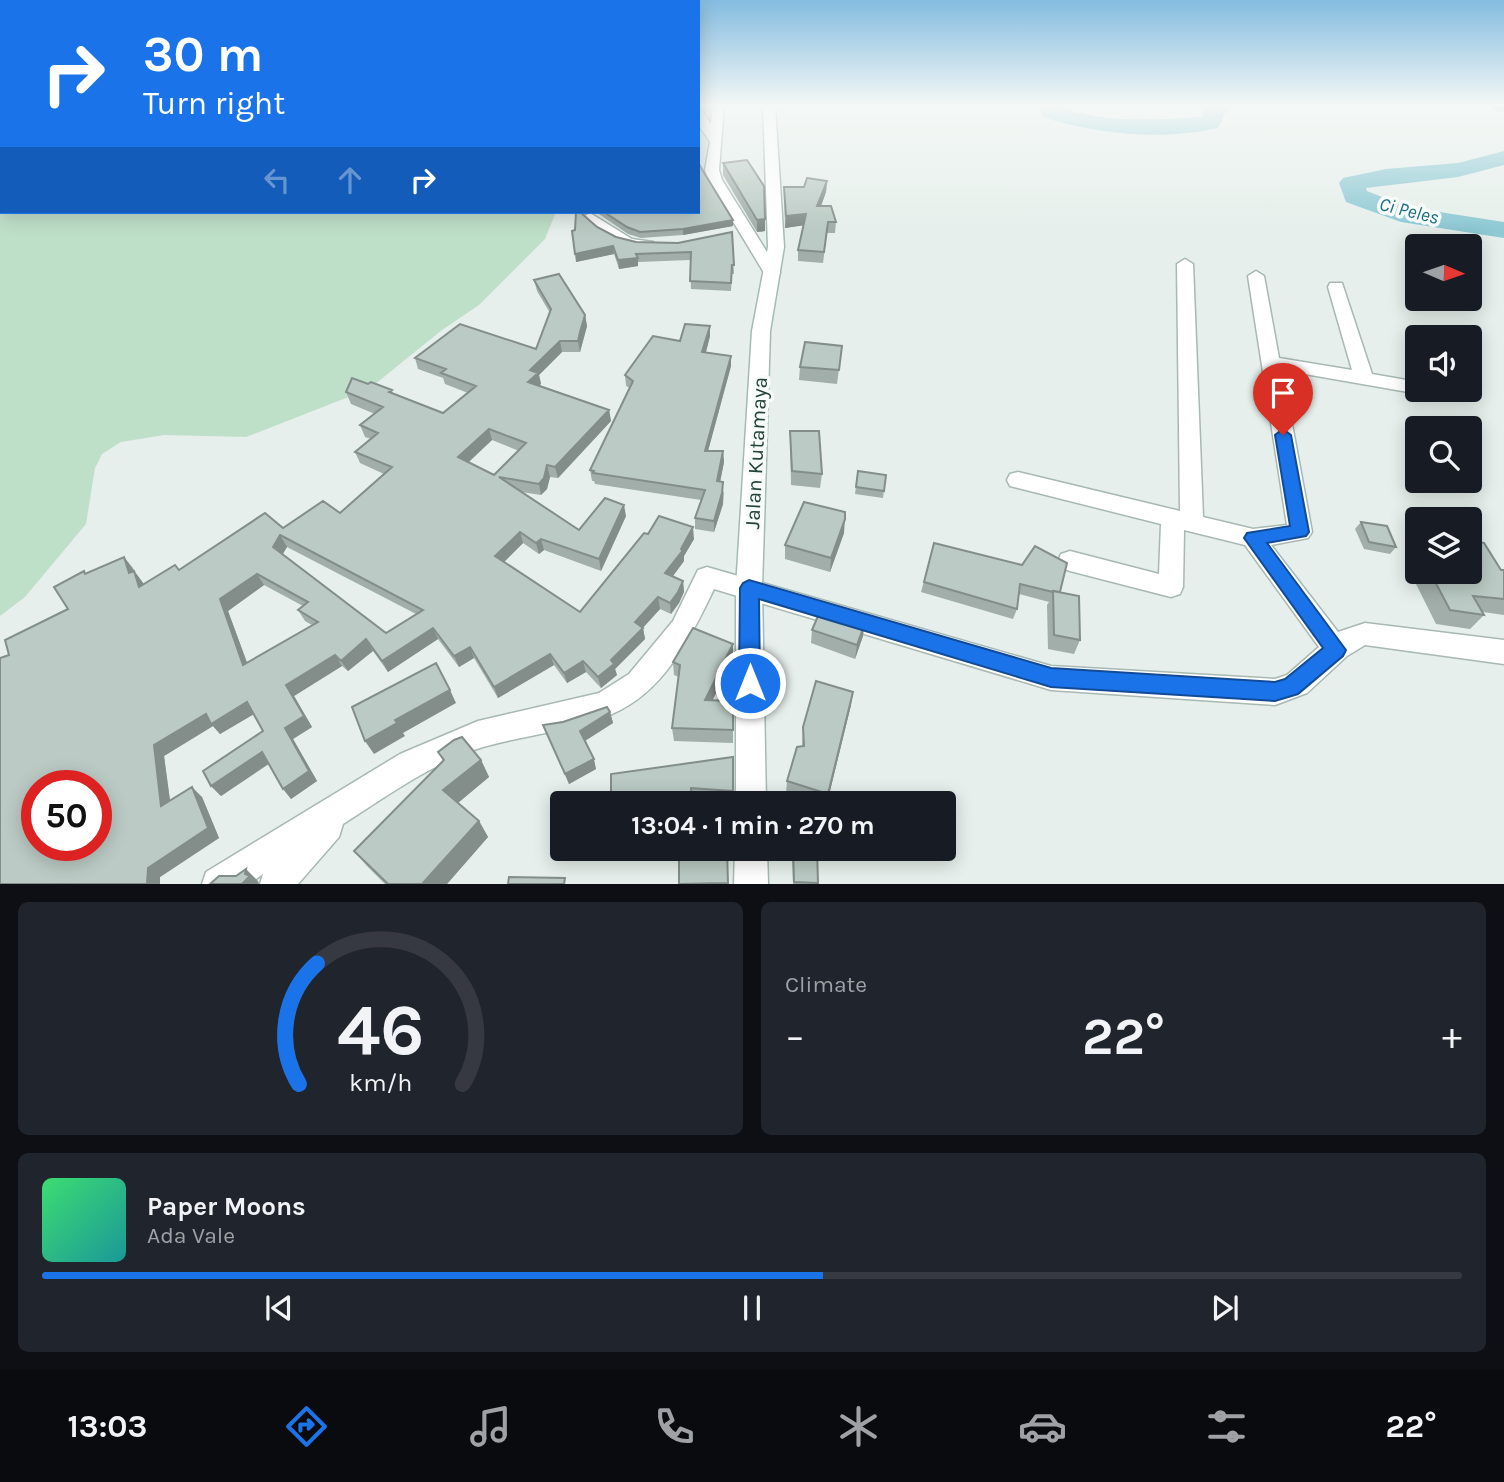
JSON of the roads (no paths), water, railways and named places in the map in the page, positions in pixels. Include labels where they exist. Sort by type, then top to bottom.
[{"type":"street","points":[[715,146],[712,170],[715,180],[740,232],[772,273]]},
{"type":"street","name":"Jalan Kutamaya","points":[[751,791],[749,588],[761,331],[772,273],[776,226],[771,146]]},
{"type":"street","points":[[590,217],[628,243],[663,244]]},
{"type":"street","points":[[1070,561],[1171,587],[1183,521],[1185,264]]},
{"type":"street","points":[[1018,480],[1253,538],[1300,532],[1256,276]]},
{"type":"street","points":[[1336,287],[1364,378]]},
{"type":"street","points":[[1270,362],[1405,386]]},
{"type":"street","points":[[1253,538],[1336,650]]},
{"type":"street","points":[[218,884],[411,764],[478,735],[605,704],[639,683],[682,629],[707,577],[1051,678],[1275,692],[1299,683],[1355,635],[1365,634],[1504,652]]},
{"type":"street","points":[[276,884],[291,864],[352,802]]},
{"type":"street","points":[[751,861],[751,884]]},
{"type":"waterway","name":"Ci Peles","points":[[1504,158],[1458,170],[1352,183],[1355,196],[1401,214],[1504,230]]}]
